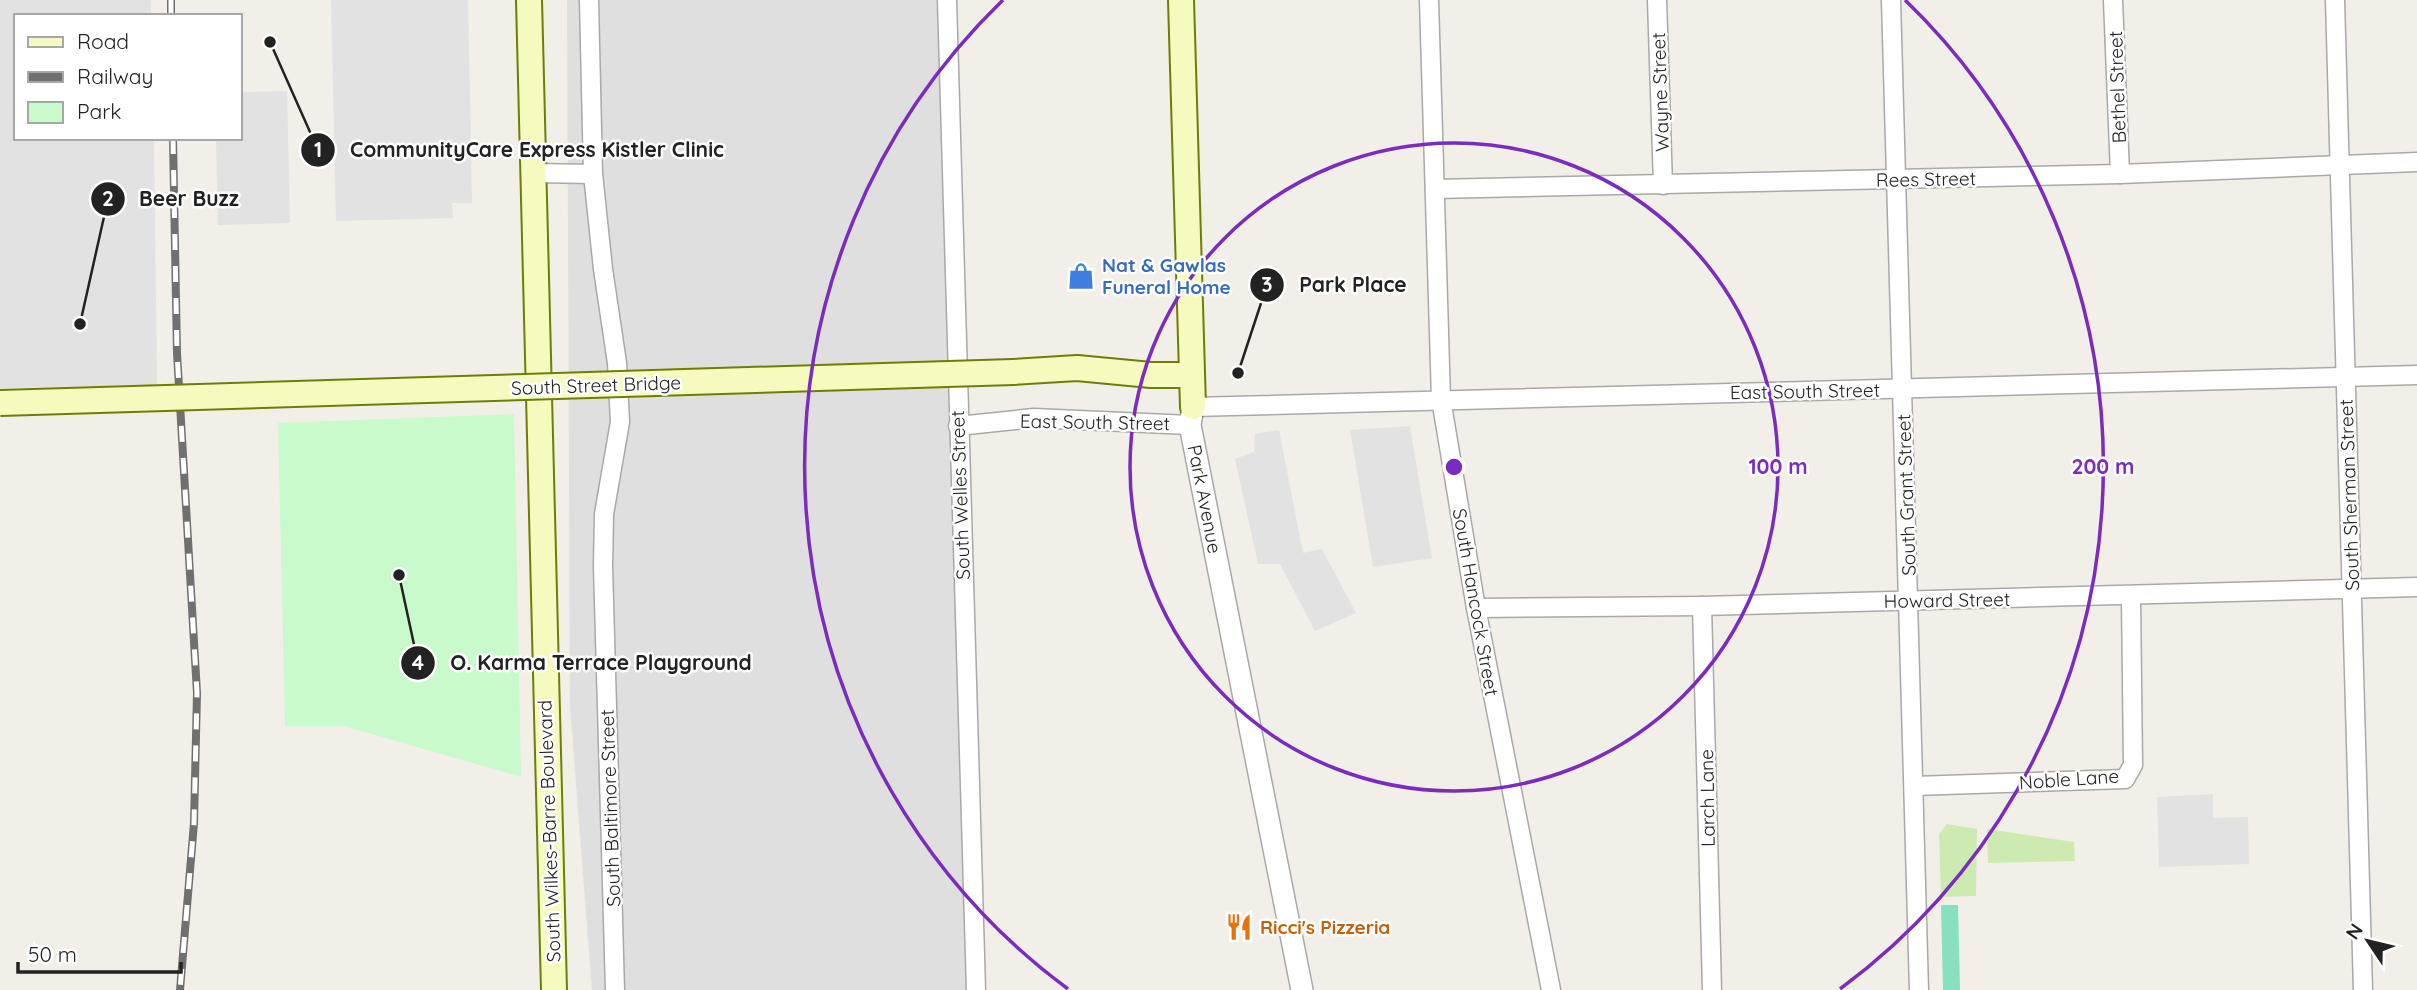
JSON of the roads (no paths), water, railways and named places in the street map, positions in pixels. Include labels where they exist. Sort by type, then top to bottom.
[{"type":"main road","name":"South Wilkes-Barre Boulevard","points":[[529,0],[554,990]]},
{"type":"main road","name":"Park Avenue","points":[[1181,0],[1192,416]]},
{"type":"main road","name":"South Street Bridge","points":[[0,403],[1077,368],[1151,375],[1192,375]]},
{"type":"street","name":"South Baltimore Street","points":[[589,0],[593,174],[617,363],[620,422],[604,514],[603,566],[615,990]]},
{"type":"street","name":"South Welles Street","points":[[947,0],[976,990]]},
{"type":"street","name":"South Hancock Street","points":[[1429,0],[1441,399],[1476,608],[1551,990]]},
{"type":"street","name":"Wayne Street","points":[[1657,0],[1662,185]]},
{"type":"street","name":"South Grant Street","points":[[1891,0],[1919,990]]},
{"type":"street","name":"Bethel Street","points":[[2113,0],[2120,174]]},
{"type":"street","name":"South Sherman Street","points":[[2335,0],[2362,990]]},
{"type":"street","name":"Rees Street","points":[[1434,188],[1898,180],[2417,162]]},
{"type":"street","points":[[532,173],[593,174]]},
{"type":"street","name":"East South Street","points":[[958,425],[1034,418],[1192,416],[1441,399],[2417,375]]},
{"type":"street","name":"Park Avenue","points":[[1192,416],[1302,990]]},
{"type":"street","name":"Howard Street","points":[[1476,608],[2131,597],[2417,587]]},
{"type":"street","name":"Noble Lane","points":[[1914,786],[2125,779],[2133,765],[2131,597]]},
{"type":"street","name":"Larch Lane","points":[[1702,606],[1712,990]]},
{"type":"railway","points":[[171,0],[171,14]]},
{"type":"railway","points":[[173,140],[177,353],[197,693],[194,823],[180,990]]},
{"type":"place","name":"CommunityCare Express Kistler Clinic","points":[[270,42]]},
{"type":"place","name":"Nat & Gawlas Funeral Home","points":[[1081,276]]},
{"type":"place","name":"Beer Buzz","points":[[80,324]]},
{"type":"place","name":"Park Place","points":[[1238,373]]},
{"type":"place","name":"O. Karma Terrace Playground","points":[[399,575]]},
{"type":"place","name":"Ricci's Pizzeria","points":[[1239,927]]}]
